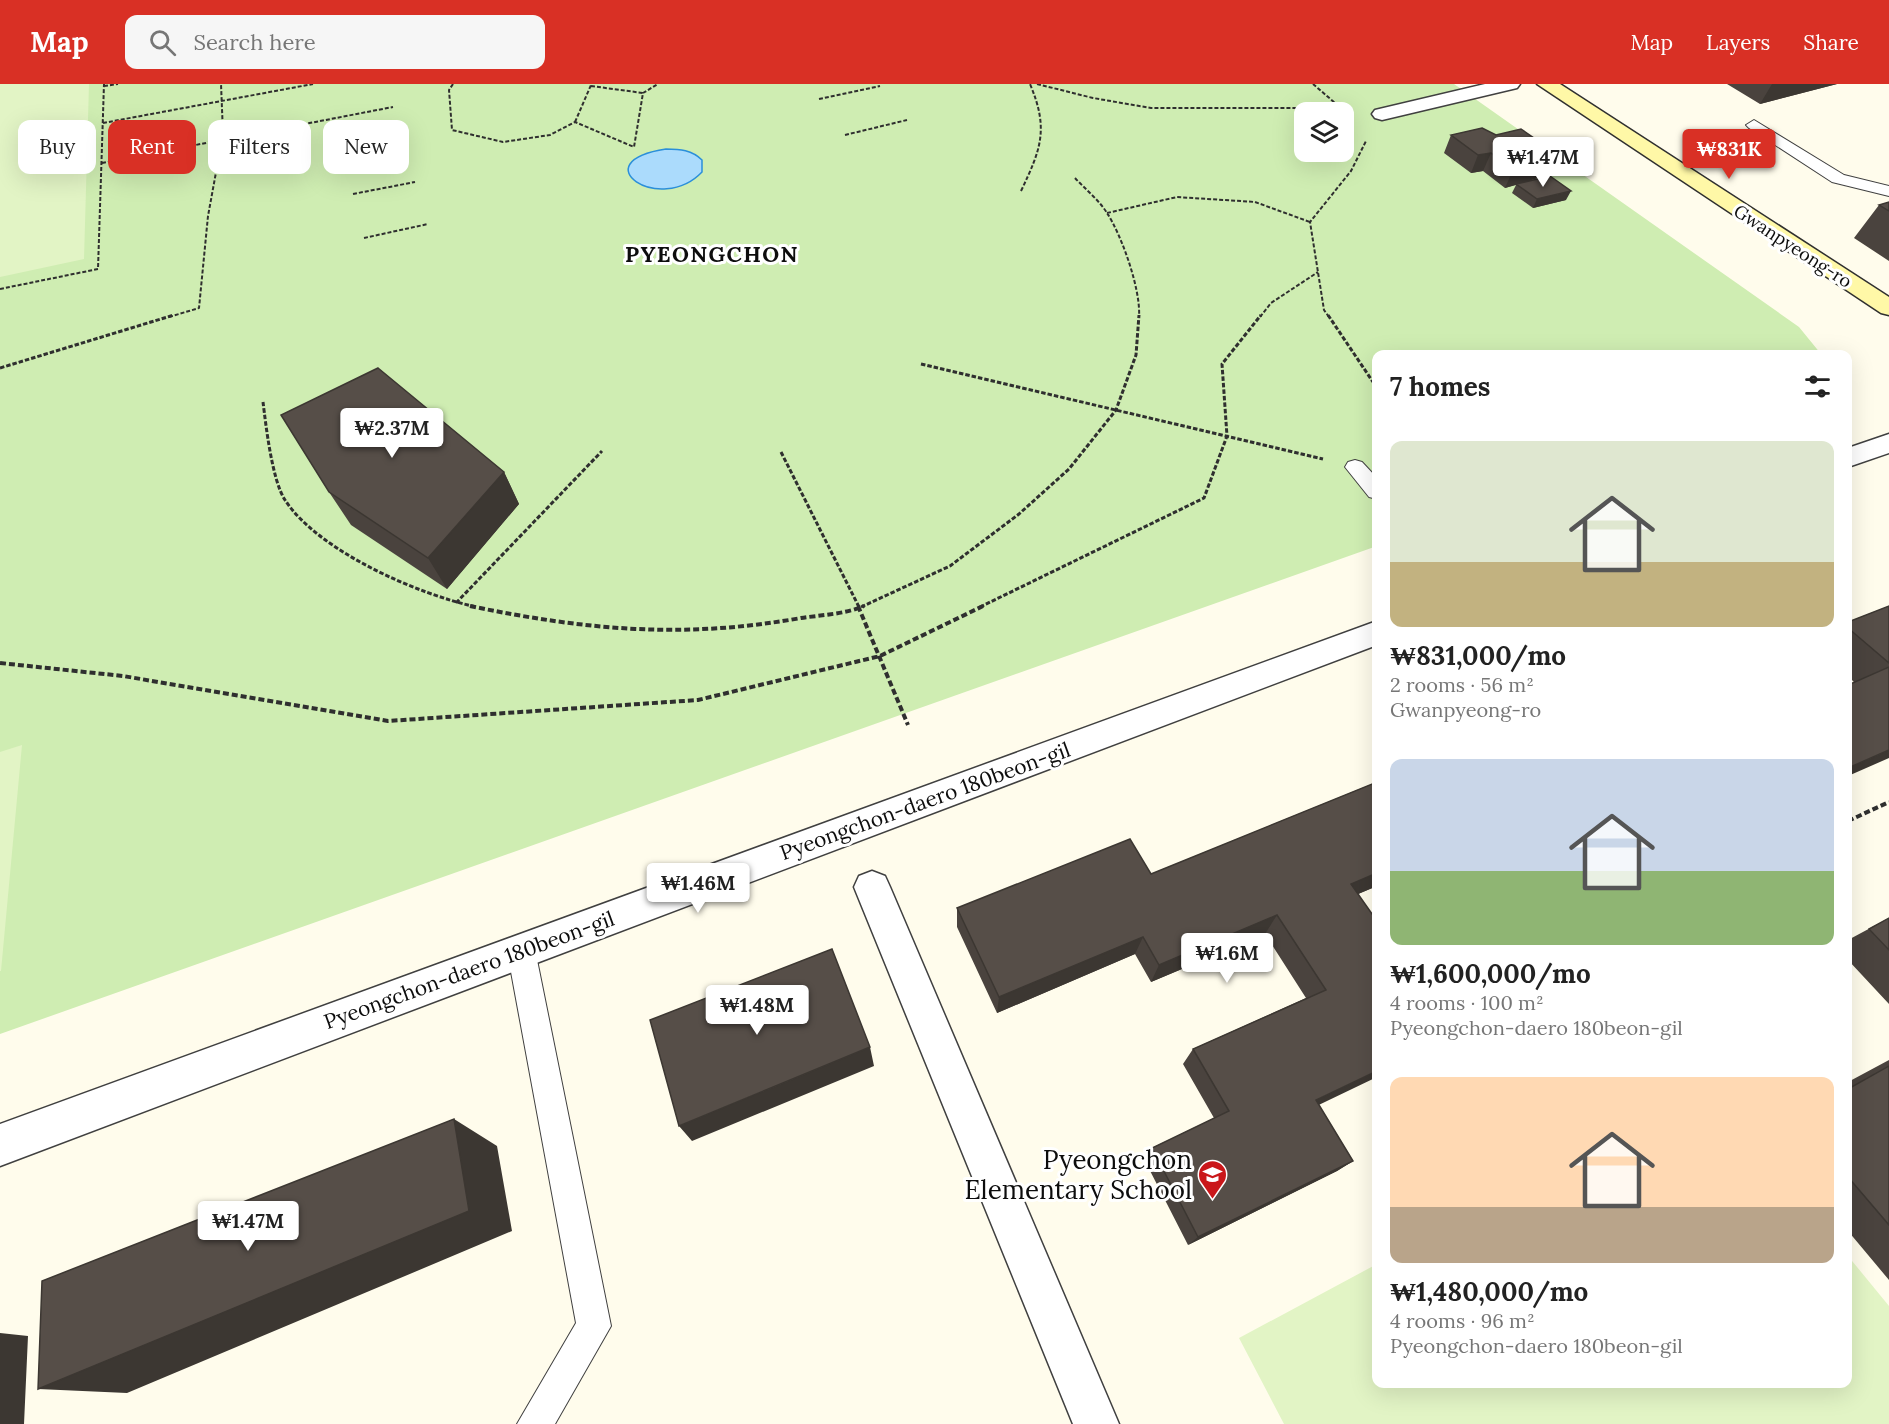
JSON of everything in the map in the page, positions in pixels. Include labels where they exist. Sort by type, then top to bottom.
[{"type":"street","points":[[1382,114],[1510,84]]},
{"type":"street","name":"Gwanpyeong-ro","points":[[1547,84],[1889,309]]},
{"type":"street","points":[[1852,457],[1889,443]]},
{"type":"street","name":"Pyeongchon-daero 180beon-gil","points":[[0,1145],[1372,635]]},
{"type":"street","points":[[872,887],[1096,1424]]},
{"type":"lane","points":[[1754,125],[1838,179],[1889,191]]},
{"type":"lane","points":[[1355,466],[1372,486]]},
{"type":"lane","points":[[521,950],[594,1326],[535,1424]]},
{"type":"path","points":[[0,289],[98,269],[104,85],[118,84]]},
{"type":"path","points":[[221,84],[225,100],[224,120]]},
{"type":"path","points":[[103,123],[313,84]]},
{"type":"path","points":[[453,84],[449,90],[452,130],[502,142],[550,135],[575,122],[591,85],[644,93],[658,84]]},
{"type":"path","points":[[1021,191],[1044,134],[1041,109],[1030,84]]},
{"type":"path","points":[[1037,84],[1093,98],[1151,108],[1294,108]]},
{"type":"path","points":[[1313,84],[1334,102]]},
{"type":"path","points":[[819,99],[880,86]]},
{"type":"path","points":[[575,122],[634,147],[644,93]]},
{"type":"path","points":[[311,123],[393,107]]},
{"type":"path","points":[[845,135],[907,120]]},
{"type":"path","points":[[1369,135],[1351,171],[1310,222],[1324,310],[1372,381]]},
{"type":"path","points":[[102,163],[208,143]]},
{"type":"path","points":[[0,368],[199,308],[208,215],[216,174]]},
{"type":"path","points":[[263,402],[269,447],[284,499],[319,538],[386,575],[456,603],[544,621],[645,631],[744,628],[859,608],[950,566],[1019,514],[1069,469],[1116,410],[1136,355],[1140,305],[1125,254],[1107,213],[1075,178]]},
{"type":"path","points":[[353,194],[415,182]]},
{"type":"path","points":[[1107,213],[1177,197],[1255,202],[1310,222]]},
{"type":"path","points":[[364,238],[428,224]]},
{"type":"path","points":[[0,663],[123,676],[388,721],[698,700],[880,656],[1204,498],[1227,436],[1222,364],[1271,303],[1317,272]]},
{"type":"path","points":[[921,364],[1355,466]]},
{"type":"path","points":[[456,603],[602,451]]},
{"type":"path","points":[[781,452],[859,608],[908,725]]},
{"type":"path","points":[[1852,819],[1889,802]]},
{"type":"green space","points":[[0,84],[1454,84],[1799,327],[1818,350],[1372,350],[1372,548],[0,1034]]},
{"type":"green space","points":[[0,84],[89,84],[88,120],[18,120],[18,174],[86,174],[84,259],[0,277]]},
{"type":"green space","points":[[22,745],[1,971],[0,971],[0,752]]},
{"type":"green space","points":[[1852,1261],[1889,1306],[1889,1424],[1284,1424],[1239,1338],[1372,1267],[1372,1388],[1852,1388]]},
{"type":"water","points":[[666,149],[694,154],[702,160],[702,172],[685,184],[667,189],[636,182],[629,174],[630,164],[641,156]]},
{"type":"building","points":[[1482,128],[1496,135],[1521,129],[1560,156],[1513,170],[1491,153],[1478,155],[1451,135]]},
{"type":"building","points":[[1550,176],[1571,191],[1537,199],[1516,184]]},
{"type":"building","points":[[1889,202],[1889,211],[1879,205]]},
{"type":"building","points":[[378,368],[504,472],[428,558],[329,492],[281,415]]},
{"type":"building","points":[[1889,606],[1889,663],[1852,631],[1852,620]]},
{"type":"building","points":[[1889,667],[1889,750],[1852,766],[1852,683]]},
{"type":"building","points":[[1372,784],[1372,875],[1351,884],[1372,914],[1372,1073],[1316,1100],[1353,1161],[1198,1237],[1152,1148],[1229,1111],[1193,1049],[1326,990],[1277,915],[1159,965],[1143,937],[999,997],[957,908],[1130,839],[1151,874]]},
{"type":"building","points":[[1889,918],[1889,950],[1869,929]]},
{"type":"building","points":[[832,949],[870,1047],[679,1126],[650,1020]]},
{"type":"building","points":[[1889,1066],[1889,1225],[1852,1182],[1852,1087]]},
{"type":"building","points":[[454,1119],[469,1211],[38,1389],[42,1281]]},
{"type":"place","name":"Pyeongchon Elementary School","points":[[1213,1200]]},
{"type":"district","name":"PYEONGCHON","points":[[712,254]]}]
